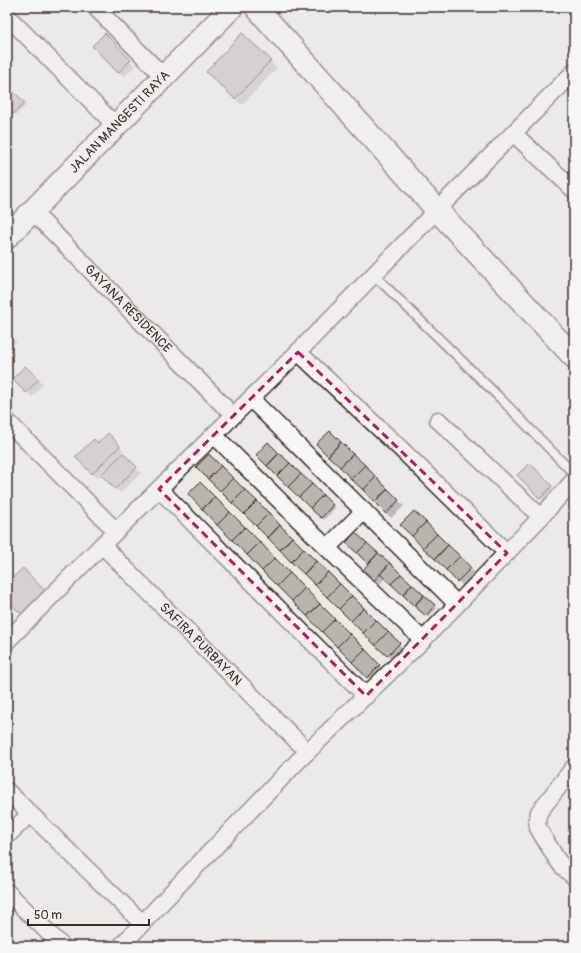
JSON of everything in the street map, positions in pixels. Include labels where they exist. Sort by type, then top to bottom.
[{"type":"street","points":[[95,7],[164,77]]},
{"type":"street","name":"JALAN MANGESTI RAYA","points":[[7,236],[232,7]]},
{"type":"street","points":[[256,7],[436,210],[574,356]]},
{"type":"street","points":[[7,16],[116,126]]},
{"type":"street","points":[[7,641],[116,531],[298,352],[436,210],[574,72]]},
{"type":"street","points":[[513,133],[574,190]]},
{"type":"street","name":"GAYANA RESIDENCE","points":[[32,211],[224,406]]},
{"type":"street","points":[[298,352],[507,552]]},
{"type":"street","points":[[251,399],[457,604]]},
{"type":"street","points":[[438,420],[541,517]]},
{"type":"street","points":[[7,421],[116,531]]},
{"type":"street","points":[[214,435],[327,548],[423,640]]},
{"type":"street","points":[[121,946],[300,759],[423,640],[541,517],[574,480]]},
{"type":"street","points":[[159,489],[366,696]]},
{"type":"street","points":[[327,548],[364,512]]},
{"type":"street","name":"SAFIRA PURBAYAN","points":[[102,545],[299,743]]},
{"type":"street","points":[[574,767],[539,812],[536,820],[538,828],[551,850],[562,866],[574,877]]},
{"type":"street","points":[[7,791],[142,923]]},
{"type":"street","points":[[7,836],[30,814]]},
{"type":"street","points":[[7,892],[62,946]]},
{"type":"lane","points":[[374,275],[501,399],[574,474]]},
{"type":"highlighted area","points":[[298,352],[507,553],[366,696],[159,489]]},
{"type":"building","points":[[105,33],[131,60],[118,73],[92,46]]},
{"type":"building","points":[[242,33],[271,60],[235,99],[206,72]]},
{"type":"building","points":[[12,90],[25,103],[13,114],[7,108],[7,96]]},
{"type":"building","points":[[25,366],[39,379],[26,393],[12,379]]},
{"type":"building","points":[[330,431],[341,442],[328,456],[316,444]]},
{"type":"building","points":[[108,433],[120,446],[92,474],[75,457],[94,439],[98,443]]},
{"type":"building","points":[[268,442],[279,453],[267,466],[256,455]]},
{"type":"building","points":[[341,442],[353,454],[340,467],[328,456]]},
{"type":"building","points":[[123,453],[137,467],[115,489],[101,475]]},
{"type":"building","points":[[279,453],[290,463],[277,476],[267,466]]},
{"type":"building","points":[[209,454],[221,466],[208,479],[196,467]]},
{"type":"building","points":[[353,454],[365,465],[351,479],[340,467]]},
{"type":"building","points":[[290,463],[301,474],[288,487],[277,476]]},
{"type":"building","points":[[530,463],[552,486],[540,499],[517,475]]},
{"type":"building","points":[[365,465],[376,477],[363,490],[351,479]]},
{"type":"building","points":[[221,466],[233,478],[220,491],[208,479]]},
{"type":"building","points":[[301,474],[312,484],[299,497],[288,487]]},
{"type":"building","points":[[376,477],[388,489],[374,502],[363,490]]},
{"type":"building","points":[[233,478],[245,490],[232,503],[220,491]]},
{"type":"building","points":[[200,482],[215,497],[202,509],[188,494]]},
{"type":"building","points":[[312,484],[323,495],[310,508],[299,497]]},
{"type":"building","points":[[388,489],[399,500],[386,514],[374,502]]},
{"type":"building","points":[[245,490],[257,501],[244,514],[232,503]]},
{"type":"building","points":[[323,495],[333,505],[321,518],[310,508]]},
{"type":"building","points":[[215,497],[230,512],[217,525],[202,509]]},
{"type":"building","points":[[257,501],[269,513],[256,526],[244,514]]},
{"type":"building","points":[[414,511],[426,522],[412,536],[400,525]]},
{"type":"building","points":[[230,512],[245,527],[232,540],[217,525]]},
{"type":"building","points":[[269,513],[280,525],[268,538],[256,526]]},
{"type":"building","points":[[426,522],[437,534],[423,548],[412,536]]},
{"type":"building","points":[[280,525],[292,537],[280,550],[268,538]]},
{"type":"building","points":[[245,527],[260,542],[247,555],[232,540]]},
{"type":"building","points":[[355,532],[367,543],[357,553],[346,543]]},
{"type":"building","points":[[437,534],[448,545],[435,559],[423,548]]},
{"type":"building","points":[[292,537],[304,549],[291,562],[280,550]]},
{"type":"building","points":[[260,542],[275,558],[262,571],[247,555]]},
{"type":"building","points":[[367,543],[378,553],[368,564],[357,553]]},
{"type":"building","points":[[448,545],[460,556],[446,570],[435,559]]},
{"type":"building","points":[[304,549],[316,561],[304,574],[291,562]]},
{"type":"building","points":[[378,553],[390,563],[373,582],[361,572]]},
{"type":"building","points":[[460,556],[471,568],[457,582],[446,570]]},
{"type":"building","points":[[275,558],[290,573],[277,586],[262,571]]},
{"type":"building","points":[[316,561],[328,572],[315,585],[304,574]]},
{"type":"building","points":[[390,563],[401,574],[391,584],[380,574]]},
{"type":"building","points":[[23,568],[45,591],[21,614],[7,600],[7,583]]},
{"type":"building","points":[[328,572],[340,584],[327,597],[315,585]]},
{"type":"building","points":[[290,573],[305,588],[292,601],[277,586]]},
{"type":"building","points":[[401,574],[412,584],[403,595],[391,584]]},
{"type":"building","points":[[340,584],[352,596],[339,609],[327,597]]},
{"type":"building","points":[[412,584],[424,595],[414,606],[403,595]]},
{"type":"building","points":[[305,588],[320,604],[307,616],[292,601]]},
{"type":"building","points":[[424,595],[435,605],[426,616],[414,606]]},
{"type":"building","points":[[352,596],[364,608],[351,621],[339,609]]},
{"type":"building","points":[[320,604],[335,619],[322,632],[307,616]]},
{"type":"building","points":[[364,608],[376,620],[363,633],[351,621]]},
{"type":"building","points":[[335,619],[350,634],[337,647],[322,632]]},
{"type":"building","points":[[376,620],[388,632],[375,645],[363,633]]},
{"type":"building","points":[[388,632],[400,643],[387,656],[375,645]]},
{"type":"building","points":[[350,634],[365,649],[352,662],[337,647]]},
{"type":"building","points":[[365,649],[380,665],[367,678],[352,662]]}]
